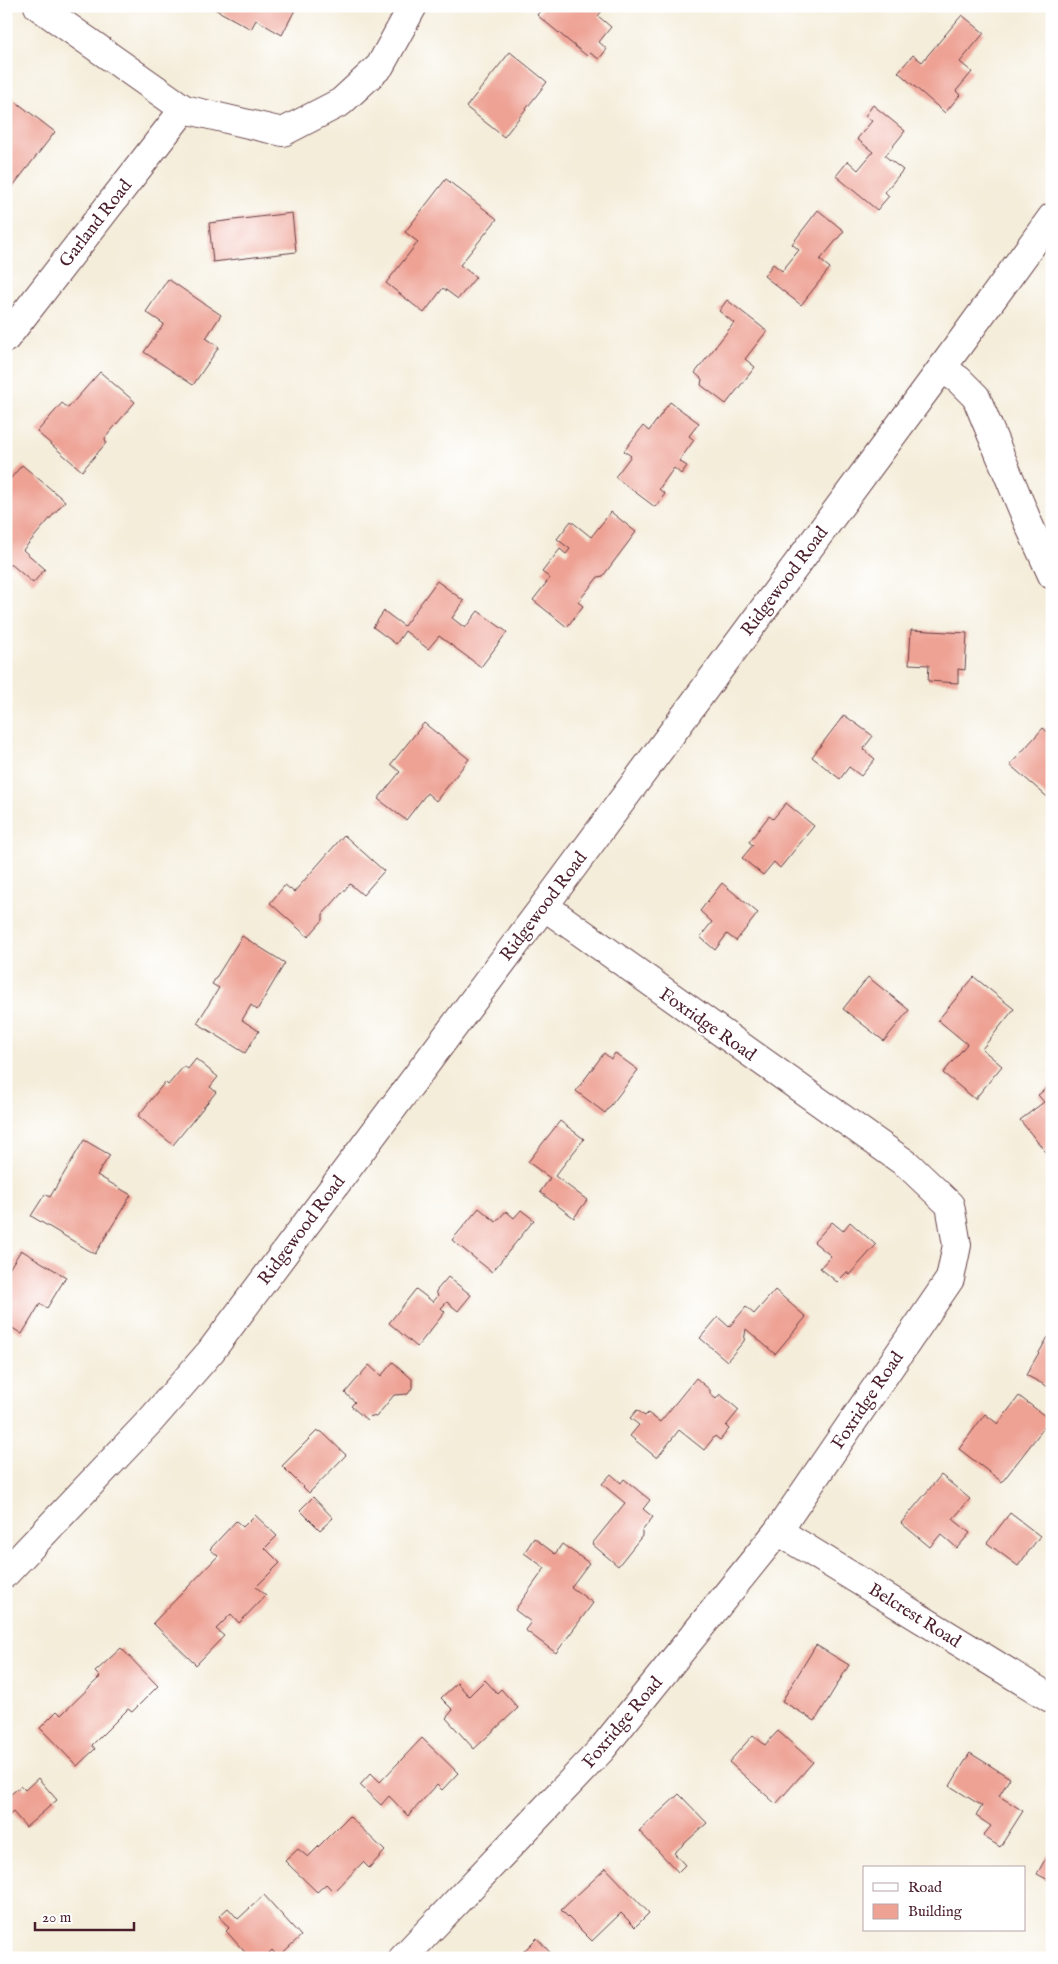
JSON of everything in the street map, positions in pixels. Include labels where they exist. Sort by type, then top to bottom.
[{"type":"street","points":[[38,6],[184,109],[283,132],[341,102],[380,66],[413,6]]},
{"type":"street","name":"Garland Road","points":[[6,338],[184,109]]},
{"type":"street","name":"Ridgewood Road","points":[[6,1572],[145,1427],[210,1351],[544,906],[942,368],[1052,216]]},
{"type":"street","points":[[942,368],[959,380],[976,397],[1029,525],[1052,575]]},
{"type":"street","name":"Foxridge Road","points":[[404,1958],[601,1750],[778,1531],[950,1279],[957,1245],[950,1205],[908,1165],[544,906]]},
{"type":"street","name":"Belcrest Road","points":[[778,1531],[1052,1699]]},
{"type":"building","points":[[209,6],[297,6],[282,35],[256,20],[251,29]]},
{"type":"building","points":[[544,6],[606,6],[598,16],[611,27],[599,42],[607,49],[599,59],[590,53],[587,56],[537,15]]},
{"type":"building","points":[[962,15],[984,33],[960,62],[972,72],[956,91],[960,95],[945,113],[898,72],[913,55],[922,62]]},
{"type":"building","points":[[510,52],[547,82],[504,137],[466,107]]},
{"type":"building","points":[[11,98],[55,132],[6,195],[6,105]]},
{"type":"building","points":[[873,105],[905,131],[885,156],[903,170],[885,192],[889,196],[877,210],[836,176],[848,161],[858,170],[873,152],[857,139],[872,121],[865,116]]},
{"type":"building","points":[[446,179],[497,219],[460,265],[476,277],[458,299],[443,288],[424,313],[386,283],[418,242],[405,232]]},
{"type":"building","points":[[818,210],[844,231],[820,260],[830,268],[801,305],[764,276],[773,264],[782,271],[799,250],[792,244]]},
{"type":"building","points":[[292,213],[296,252],[213,262],[209,223]]},
{"type":"building","points":[[168,279],[221,315],[206,338],[219,347],[193,385],[144,352],[164,324],[146,312]]},
{"type":"building","points":[[727,300],[767,331],[745,359],[755,367],[726,404],[701,385],[702,379],[695,373],[734,323],[719,311]]},
{"type":"building","points":[[100,372],[135,402],[105,438],[106,443],[82,471],[37,432],[62,403],[68,408]]},
{"type":"building","points":[[670,402],[699,423],[689,436],[694,440],[679,461],[687,466],[681,474],[674,468],[659,489],[665,494],[655,507],[615,477],[631,456],[624,451],[643,426],[649,431]]},
{"type":"building","points":[[22,465],[65,501],[23,550],[45,569],[33,583],[11,564],[6,569],[6,484]]},
{"type":"building","points":[[611,512],[636,532],[603,576],[598,577],[578,602],[583,606],[567,627],[533,600],[550,578],[542,572],[560,549],[566,554],[570,549],[557,539],[571,521],[591,537]]},
{"type":"building","points":[[437,581],[464,601],[452,618],[465,628],[478,611],[507,632],[481,667],[439,636],[428,649],[405,631],[396,644],[373,627],[384,611],[404,626]]},
{"type":"building","points":[[911,630],[967,633],[965,670],[958,669],[958,683],[928,681],[929,665],[909,664]]},
{"type":"building","points":[[844,715],[873,736],[863,749],[875,759],[861,776],[849,767],[840,779],[812,757]]},
{"type":"building","points":[[424,723],[469,759],[436,801],[427,793],[406,820],[378,799],[400,772],[391,764]]},
{"type":"building","points":[[1043,728],[1052,736],[1052,801],[1010,765]]},
{"type":"building","points":[[786,803],[814,826],[780,868],[774,862],[763,875],[742,858],[753,845],[749,842],[769,816],[773,819]]},
{"type":"building","points":[[344,835],[384,871],[363,895],[350,884],[323,914],[323,920],[308,937],[270,903],[285,885],[294,892]]},
{"type":"building","points":[[722,883],[758,913],[736,941],[727,934],[715,950],[700,937],[712,922],[700,911]]},
{"type":"building","points":[[242,936],[285,963],[257,1010],[251,1005],[242,1020],[259,1031],[245,1053],[197,1023],[219,988],[212,984]]},
{"type":"building","points":[[868,977],[909,1010],[884,1041],[843,1009]]},
{"type":"building","points":[[974,977],[1014,1009],[982,1049],[1002,1066],[975,1099],[943,1073],[967,1044],[938,1020]]},
{"type":"building","points":[[604,1053],[611,1059],[615,1053],[638,1070],[605,1113],[576,1091]]},
{"type":"building","points":[[196,1059],[218,1077],[210,1087],[216,1092],[173,1145],[138,1116],[165,1082],[168,1085],[184,1066],[188,1069]]},
{"type":"building","points":[[1052,1084],[1052,1160],[1020,1120],[1044,1102],[1038,1095]]},
{"type":"building","points":[[560,1121],[584,1139],[555,1176],[587,1200],[574,1218],[540,1192],[550,1178],[528,1162]]},
{"type":"building","points":[[84,1140],[110,1155],[97,1175],[131,1195],[95,1254],[31,1216],[45,1194],[50,1197]]},
{"type":"building","points":[[479,1208],[496,1222],[506,1211],[514,1218],[521,1210],[534,1220],[492,1272],[452,1240]]},
{"type":"building","points":[[832,1222],[843,1231],[850,1222],[876,1245],[849,1275],[847,1272],[837,1282],[820,1268],[831,1256],[814,1242]]},
{"type":"building","points":[[21,1250],[66,1277],[47,1308],[40,1304],[22,1334],[6,1324],[6,1274]]},
{"type":"building","points":[[448,1277],[471,1295],[458,1311],[447,1302],[441,1308],[445,1312],[417,1347],[389,1323],[416,1289],[433,1302],[438,1296],[436,1291]]},
{"type":"building","points":[[775,1290],[806,1317],[775,1354],[746,1329],[744,1341],[727,1361],[700,1338],[718,1317],[729,1327],[746,1307],[754,1314]]},
{"type":"building","points":[[1048,1337],[1052,1339],[1052,1389],[1026,1375]]},
{"type":"building","points":[[393,1362],[412,1379],[412,1388],[408,1394],[394,1395],[376,1417],[371,1416],[367,1420],[351,1406],[355,1402],[345,1393],[369,1365],[381,1376]]},
{"type":"building","points":[[696,1378],[710,1390],[710,1394],[716,1399],[720,1394],[739,1410],[726,1426],[729,1429],[720,1440],[715,1436],[704,1450],[679,1430],[657,1458],[630,1436],[639,1425],[630,1418],[637,1410],[645,1416],[648,1413],[660,1422]]},
{"type":"building","points":[[1019,1396],[1050,1420],[1002,1482],[959,1449],[985,1414],[998,1424]]},
{"type":"building","points":[[317,1431],[322,1432],[346,1455],[309,1493],[282,1466]]},
{"type":"building","points":[[611,1474],[621,1483],[624,1479],[650,1500],[643,1509],[653,1517],[642,1531],[642,1536],[618,1566],[592,1544],[625,1503],[602,1484]]},
{"type":"building","points":[[941,1475],[970,1499],[953,1519],[970,1533],[957,1548],[941,1534],[930,1547],[901,1523]]},
{"type":"building","points":[[313,1497],[333,1518],[320,1530],[300,1510]]},
{"type":"building","points":[[1010,1513],[1040,1536],[1018,1566],[987,1543]]},
{"type":"building","points":[[255,1515],[277,1536],[265,1548],[280,1563],[256,1587],[266,1595],[239,1623],[231,1614],[216,1629],[224,1636],[196,1665],[153,1623],[218,1556],[210,1549],[236,1521],[243,1527]]},
{"type":"building","points":[[534,1538],[555,1554],[562,1544],[589,1563],[571,1587],[593,1603],[556,1653],[525,1630],[531,1622],[515,1610],[545,1568],[524,1553]]},
{"type":"building","points":[[816,1645],[849,1665],[815,1721],[782,1701]]},
{"type":"building","points":[[121,1648],[158,1686],[132,1712],[128,1709],[92,1745],[95,1749],[77,1766],[40,1728],[57,1711],[61,1715],[100,1677],[95,1672]]},
{"type":"building","points":[[485,1680],[497,1693],[501,1689],[518,1708],[474,1749],[446,1718],[453,1710],[441,1698],[457,1683],[469,1696]]},
{"type":"building","points":[[778,1731],[813,1762],[776,1804],[729,1762],[753,1735],[765,1745]]},
{"type":"building","points":[[422,1738],[458,1773],[442,1790],[437,1785],[408,1816],[389,1796],[381,1805],[360,1785],[371,1773],[380,1782]]},
{"type":"building","points":[[970,1753],[1010,1778],[999,1796],[1023,1811],[1000,1847],[983,1836],[991,1826],[976,1816],[982,1806],[950,1786]]},
{"type":"building","points":[[38,1778],[57,1800],[26,1827],[13,1812],[6,1818],[6,1798],[21,1786],[25,1790]]},
{"type":"building","points":[[679,1794],[707,1823],[674,1853],[685,1865],[678,1872],[639,1831]]},
{"type":"building","points":[[349,1816],[385,1851],[369,1868],[363,1862],[334,1892],[326,1884],[317,1892],[285,1861],[298,1849],[308,1857]]},
{"type":"building","points":[[1052,1847],[1052,1882],[1037,1874]]},
{"type":"building","points":[[606,1868],[649,1913],[635,1927],[621,1913],[592,1941],[561,1910]]},
{"type":"building","points":[[264,1895],[301,1936],[278,1957],[272,1950],[264,1958],[250,1958],[226,1931],[229,1928],[219,1916],[228,1908],[238,1919]]},
{"type":"building","points":[[537,1938],[555,1958],[517,1958]]}]
